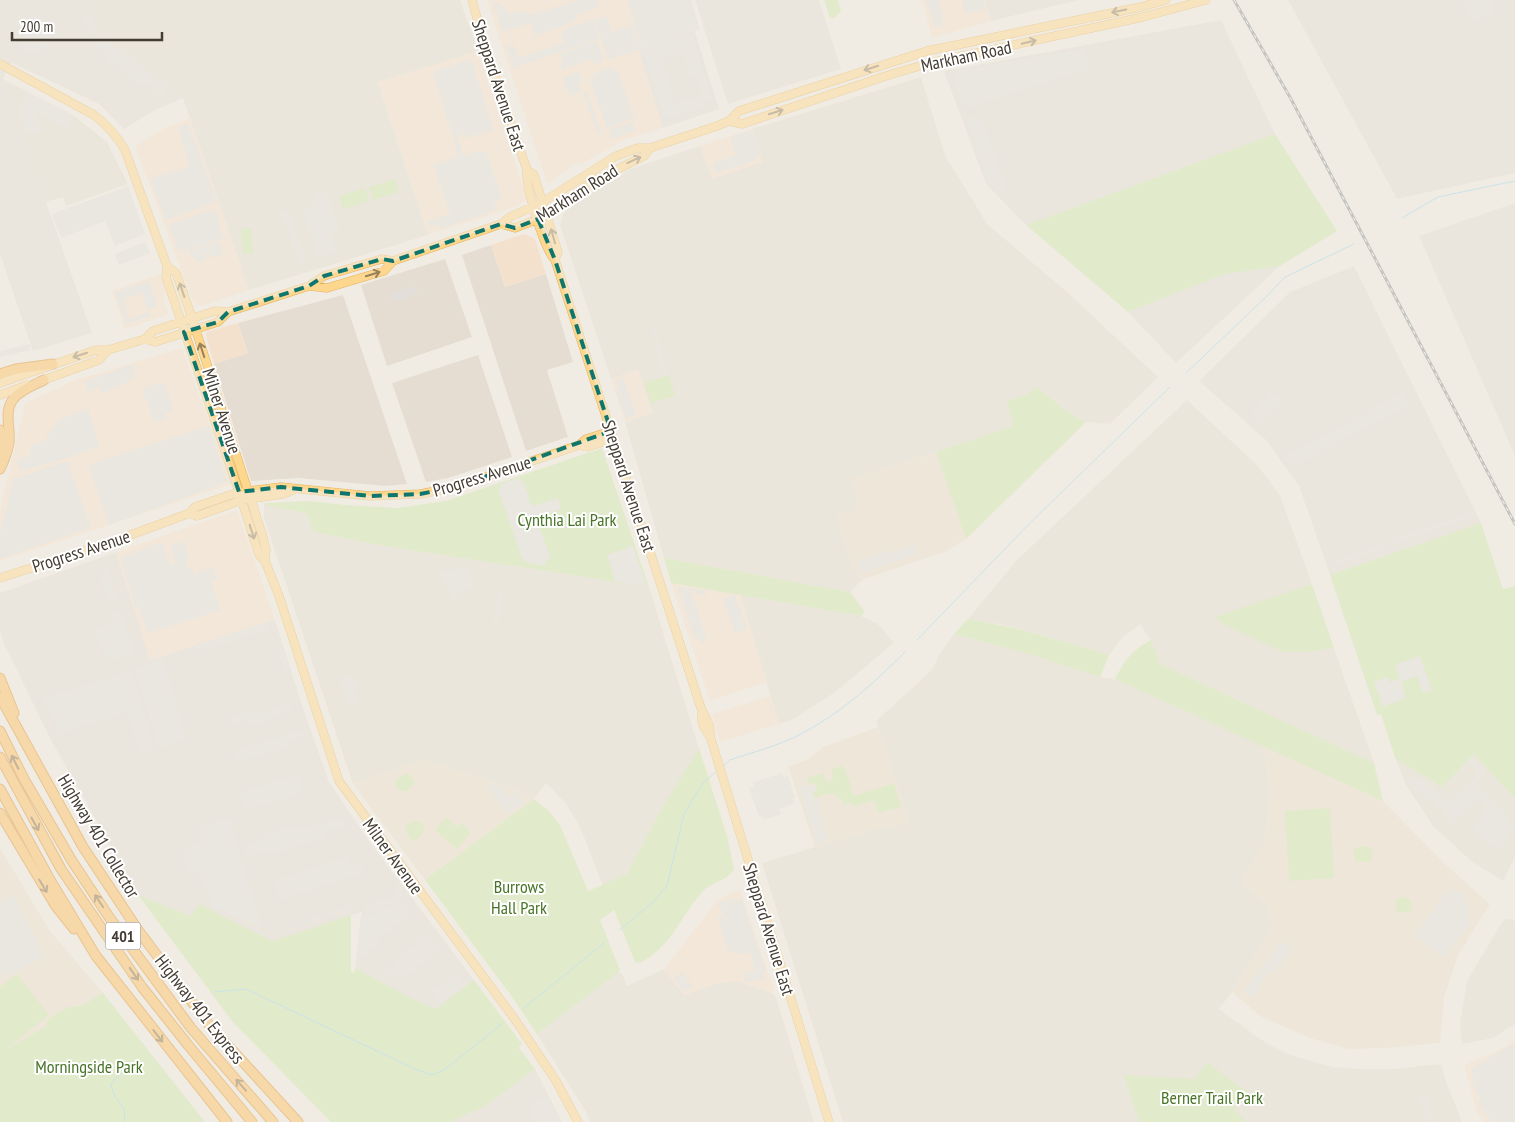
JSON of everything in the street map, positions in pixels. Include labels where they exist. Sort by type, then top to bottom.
[{"type":"highway","points":[[0,374],[16,369],[53,364]]},
{"type":"highway","points":[[0,469],[9,442],[9,406],[13,399],[21,392],[44,380]]},
{"type":"highway","points":[[0,430],[3,446],[0,469]]},
{"type":"highway","points":[[0,678],[25,744]]},
{"type":"highway","name":"Highway 401 Collector","points":[[0,697],[83,847],[138,930],[210,1026],[298,1122]]},
{"type":"highway","name":"Highway 401 Express","points":[[0,731],[24,778],[67,852],[109,917],[191,1028],[273,1122]]},
{"type":"highway","name":"Highway 401 Express","points":[[0,757],[61,869],[137,979],[188,1046],[252,1122]]},
{"type":"highway","name":"401","points":[[0,789],[48,878],[96,956],[227,1122]]},
{"type":"highway","points":[[0,813],[54,905],[96,956]]},
{"type":"highway","points":[[0,820],[9,830]]},
{"type":"main road","name":"Sheppard Avenue East","points":[[472,0],[484,43],[527,170],[526,179],[534,207],[550,255],[555,260],[702,712],[701,721],[704,730],[710,736],[829,1122]]},
{"type":"main road","name":"Markham Road","points":[[0,383],[96,350],[108,350],[145,339],[153,331],[191,318],[215,311],[228,312],[309,286],[324,276],[382,259],[393,260],[501,224],[510,217],[543,202],[616,156],[638,148],[650,148],[729,121],[740,111],[927,52],[1141,7],[1166,0]]},
{"type":"main road","name":"Markham Road","points":[[729,121],[742,124],[930,63],[1143,17],[1206,0]]},
{"type":"main road","name":"Milner Avenue","points":[[0,64],[94,115],[117,137],[125,150],[167,266],[166,277],[180,322],[244,496],[263,538],[266,561],[282,604],[339,781],[521,1028],[556,1081],[578,1122]]},
{"type":"main road","name":"Markham Road","points":[[501,224],[515,228],[538,219],[594,181],[644,156],[650,148]]},
{"type":"main road","name":"Sheppard Avenue East","points":[[527,170],[534,174],[547,213],[558,252],[555,260]]},
{"type":"main road","name":"Markham Road","points":[[309,286],[327,288],[384,271],[393,260]]},
{"type":"main road","name":"Milner Avenue","points":[[167,266],[176,273],[195,329],[244,496]]},
{"type":"main road","name":"Markham Road","points":[[145,339],[155,342],[218,322],[228,312]]},
{"type":"main road","name":"Markham Road","points":[[0,395],[99,360],[108,350]]},
{"type":"main road","name":"Progress Avenue","points":[[0,578],[97,547],[190,513],[197,516],[244,496],[283,494],[294,489],[370,496],[420,494],[456,487],[579,445],[586,439],[612,435]]},
{"type":"highlighted area","points":[[538,219],[555,260],[611,431],[456,487],[420,494],[370,496],[281,487],[239,492],[184,332],[218,322],[228,312],[309,286],[324,276],[382,259],[393,261],[501,224],[515,228]]},
{"type":"shaded area","points":[[0,0],[90,0],[101,32],[183,98],[155,110],[124,129],[99,104],[12,63],[3,79],[92,333],[33,351],[0,254]]},
{"type":"shaded area","points":[[90,0],[460,0],[478,51],[378,83],[428,235],[249,290],[183,98],[101,32]]},
{"type":"shaded area","points":[[487,0],[627,0],[642,49],[639,51],[663,128],[622,141],[583,163],[573,165],[550,183],[546,181]]},
{"type":"shaded area","points":[[492,0],[506,8],[508,14],[527,12],[531,15],[578,0],[596,0],[599,7],[575,15],[576,21],[535,36],[530,23],[503,32]]},
{"type":"shaded area","points":[[627,0],[685,0],[719,109],[663,128],[639,51],[642,49]]},
{"type":"shaded area","points":[[627,0],[691,0],[700,29],[665,41],[692,34],[712,99],[705,101],[697,76],[691,77],[683,52],[662,59],[675,102],[673,104],[702,96],[706,107],[666,119],[664,113],[662,114]]},
{"type":"shaded area","points":[[695,0],[819,0],[841,69],[728,104]]},
{"type":"shaded area","points":[[922,0],[985,0],[991,21],[932,38]]},
{"type":"shaded area","points":[[926,0],[939,0],[943,25],[934,27]]},
{"type":"shaded area","points":[[962,0],[983,0],[986,9],[966,14]]},
{"type":"shaded area","points":[[985,0],[1079,0],[991,21]]},
{"type":"shaded area","points":[[1288,0],[1515,0],[1515,173],[1397,199]]},
{"type":"shaded area","points":[[1464,0],[1491,0],[1495,13],[1471,22]]},
{"type":"shaded area","points":[[90,12],[97,32],[89,35],[82,15]]},
{"type":"shaded area","points":[[41,13],[50,40],[45,41],[48,48],[24,55],[22,49],[17,51],[28,19]]},
{"type":"shaded area","points":[[607,16],[612,32],[633,25],[641,49],[608,59],[595,20]]},
{"type":"shaded area","points":[[593,19],[600,39],[514,68],[507,47],[514,45],[519,58],[564,43],[560,31]]},
{"type":"shaded area","points":[[1221,20],[1275,134],[1026,225],[986,184],[944,71]]},
{"type":"shaded area","points":[[101,37],[166,88],[161,95],[146,83],[142,87],[106,58],[108,55],[95,44]]},
{"type":"shaded area","points":[[597,41],[604,60],[594,64],[592,59],[562,70],[560,63],[563,62],[560,54]]},
{"type":"shaded area","points":[[1084,49],[1091,68],[964,109],[954,78],[958,77],[957,70]]},
{"type":"shaded area","points":[[478,51],[527,199],[518,206],[428,235],[378,82]]},
{"type":"shaded area","points":[[471,59],[494,130],[465,138],[463,134],[457,137],[464,156],[482,150],[482,152],[486,152],[502,199],[494,201],[497,209],[440,229],[438,224],[430,227],[428,221],[450,214],[433,165],[456,157],[456,146],[432,72]]},
{"type":"shaded area","points":[[612,67],[613,71],[618,70],[634,118],[607,128],[590,79],[594,77],[593,74]]},
{"type":"shaded area","points":[[579,72],[582,82],[578,84],[581,92],[569,96],[563,78]]},
{"type":"shaded area","points":[[921,77],[945,155],[987,224],[1066,291],[1158,377],[1110,424],[1086,422],[1065,410],[1037,387],[1025,395],[1008,401],[1014,426],[853,479],[860,509],[837,516],[854,568],[862,580],[850,592],[664,558],[625,422],[652,412],[638,370],[611,379],[560,225],[564,211],[630,169],[700,146],[712,178],[762,162],[752,129]]},
{"type":"shaded area","points":[[3,79],[73,115],[107,142],[128,184],[66,206],[63,197],[46,202]]},
{"type":"shaded area","points":[[587,91],[601,133],[598,134],[583,93]]},
{"type":"shaded area","points":[[28,92],[72,116],[66,127],[35,111],[42,130],[27,134],[18,108]]},
{"type":"shaded area","points":[[977,116],[978,119],[982,118],[1006,189],[996,193],[992,182],[988,184],[967,119]]},
{"type":"shaded area","points":[[190,118],[249,290],[202,306],[193,302],[135,146],[161,130]]},
{"type":"shaded area","points":[[633,122],[636,130],[612,139],[609,130]]},
{"type":"shaded area","points":[[188,123],[217,201],[166,220],[150,179],[190,166],[178,127]]},
{"type":"shaded area","points":[[752,129],[762,162],[712,179],[700,146]]},
{"type":"shaded area","points":[[752,130],[760,155],[756,156],[757,160],[716,173],[713,163],[736,155],[730,137]]},
{"type":"shaded area","points":[[128,186],[145,234],[115,246],[105,221],[61,238],[52,214]]},
{"type":"shaded area","points":[[324,187],[340,232],[331,235],[336,252],[319,258],[303,214],[314,200],[312,192]]},
{"type":"shaded area","points":[[1515,203],[1515,456],[1419,236]]},
{"type":"shaded area","points":[[214,209],[224,238],[184,252],[182,248],[178,250],[169,225]]},
{"type":"shaded area","points":[[288,210],[307,262],[300,264],[281,212]]},
{"type":"shaded area","points":[[524,234],[535,239],[546,274],[505,287],[491,245]]},
{"type":"shaded area","points":[[145,242],[150,253],[119,265],[115,254]]},
{"type":"shaded area","points":[[219,242],[223,254],[210,258],[209,253],[206,254],[207,259],[197,262],[196,258],[192,259],[189,251]]},
{"type":"shaded area","points":[[491,245],[505,287],[546,274],[573,362],[547,370],[568,437],[526,451],[462,255]]},
{"type":"shaded area","points":[[445,259],[472,337],[387,366],[361,285]]},
{"type":"shaded area","points":[[1280,266],[1176,363],[1128,312],[1225,274]]},
{"type":"shaded area","points":[[1354,266],[1481,523],[1330,575],[1299,486],[1266,440],[1199,381],[1290,292]]},
{"type":"shaded area","points":[[160,274],[166,293],[163,298],[169,314],[125,330],[112,291]]},
{"type":"shaded area","points":[[149,281],[157,306],[147,309],[142,293],[123,299],[129,319],[149,312],[151,316],[125,324],[115,292]]},
{"type":"shaded area","points":[[416,286],[418,294],[391,302],[391,292]]},
{"type":"shaded area","points":[[343,295],[407,484],[386,486],[298,478],[251,481],[214,364],[248,353],[238,323]]},
{"type":"shaded area","points":[[238,323],[248,353],[214,364],[206,332]]},
{"type":"shaded area","points":[[650,324],[653,324],[668,374],[664,375]]},
{"type":"shaded area","points":[[29,344],[30,350],[0,357],[0,351]]},
{"type":"shaded area","points":[[182,348],[232,484],[0,561],[0,511],[25,403],[75,380]]},
{"type":"shaded area","points":[[478,355],[512,457],[448,478],[426,482],[392,383]]},
{"type":"shaded area","points":[[132,364],[136,376],[128,379],[129,382],[103,393],[100,387],[88,392],[85,382]]},
{"type":"shaded area","points":[[638,370],[652,413],[625,422],[611,379]]},
{"type":"shaded area","points":[[623,377],[636,415],[626,419],[615,390],[619,389],[616,380]]},
{"type":"shaded area","points":[[164,382],[174,410],[165,413],[167,418],[154,422],[142,389]]},
{"type":"shaded area","points":[[1272,391],[1284,402],[1263,422],[1251,411]]},
{"type":"shaded area","points":[[1402,393],[1409,406],[1292,467],[1283,457]]},
{"type":"shaded area","points":[[1187,400],[1257,465],[1280,495],[1312,584],[1215,618],[1309,652],[1334,648],[1374,763],[1160,664],[1151,640],[1140,624],[1123,637],[1109,655],[1004,625],[968,619],[1016,561]]},
{"type":"shaded area","points":[[88,409],[99,446],[68,458],[20,471],[17,460],[30,456],[31,445],[44,441],[60,419]]},
{"type":"shaded area","points":[[209,426],[227,482],[109,525],[88,465]]},
{"type":"shaded area","points":[[936,452],[966,539],[947,551],[862,580],[854,568],[837,516],[860,508],[852,479]]},
{"type":"shaded area","points":[[67,461],[91,527],[0,559],[0,534],[13,479]]},
{"type":"shaded area","points":[[518,478],[519,482],[523,480],[530,500],[527,502],[531,502],[533,506],[558,498],[561,509],[537,518],[538,521],[534,524],[538,524],[551,559],[546,560],[546,566],[527,563],[526,560],[523,561],[498,489],[501,487],[500,484]]},
{"type":"shaded area","points":[[264,505],[306,513],[314,532],[385,546],[649,587],[699,749],[658,815],[627,874],[609,898],[576,820],[566,804],[546,783],[534,799],[510,787],[424,760],[353,784],[264,518]]},
{"type":"shaded area","points":[[237,510],[275,620],[150,660],[116,552]]},
{"type":"shaded area","points":[[1474,511],[1475,515],[1333,566],[1332,562]]},
{"type":"shaded area","points":[[183,541],[190,559],[185,561],[187,568],[192,567],[195,574],[213,567],[218,579],[211,582],[220,610],[148,633],[138,606],[135,607],[120,558],[162,542],[170,565],[176,563],[170,546]]},
{"type":"shaded area","points":[[916,544],[918,554],[861,573],[856,561]]},
{"type":"shaded area","points":[[633,546],[647,587],[615,581],[607,555]]},
{"type":"shaded area","points":[[116,552],[150,660],[275,620],[329,782],[366,837],[474,980],[435,1011],[355,968],[362,912],[273,941],[199,904],[191,916],[138,895],[51,740],[4,644],[0,630],[0,593]]},
{"type":"shaded area","points":[[462,564],[472,579],[471,586],[457,594],[459,597],[455,599],[437,573],[444,568],[447,571],[450,569],[451,571]]},
{"type":"shaded area","points":[[107,570],[118,600],[110,603],[99,573]]},
{"type":"shaded area","points":[[671,583],[740,595],[767,682],[710,701]]},
{"type":"shaded area","points":[[678,587],[706,590],[706,595],[691,591],[707,641],[701,643],[699,638],[695,640]]},
{"type":"shaded area","points":[[498,591],[503,593],[496,629],[492,628]]},
{"type":"shaded area","points":[[735,595],[747,629],[735,633],[723,599]]},
{"type":"shaded area","points":[[740,595],[861,616],[878,624],[894,643],[834,693],[792,720],[779,724]]},
{"type":"shaded area","points":[[120,611],[134,652],[109,661],[108,657],[105,657],[95,630],[114,623],[111,614]]},
{"type":"shaded area","points":[[268,622],[270,629],[197,652],[195,645]]},
{"type":"shaded area","points":[[954,634],[1029,654],[1100,677],[1115,679],[1264,746],[1270,791],[1265,843],[1241,882],[1267,904],[1273,928],[1219,1009],[1260,1039],[1276,1048],[1293,1056],[1333,1067],[1394,1069],[1441,1064],[1462,1122],[843,1122],[762,863],[875,829],[909,823],[876,721],[932,670],[939,655]]},
{"type":"shaded area","points":[[284,649],[292,672],[285,674],[277,651]]},
{"type":"shaded area","points":[[1420,656],[1432,690],[1423,693],[1417,676],[1401,682],[1406,698],[1383,707],[1374,682],[1388,677],[1390,682],[1400,678],[1395,665]]},
{"type":"shaded area","points":[[162,659],[187,739],[159,748],[134,668]]},
{"type":"shaded area","points":[[131,671],[155,749],[141,753],[128,713],[60,733],[43,698]]},
{"type":"shaded area","points":[[352,675],[357,687],[354,690],[358,704],[350,707],[340,679]]},
{"type":"shaded area","points":[[770,696],[779,724],[720,742],[712,714]]},
{"type":"shaded area","points":[[289,704],[292,711],[249,727],[246,720],[235,725],[232,718],[258,708],[261,714]]},
{"type":"shaded area","points":[[878,727],[909,823],[875,829],[815,847],[788,766],[807,760],[823,747]]},
{"type":"shaded area","points":[[301,730],[303,736],[290,741],[291,746],[237,763],[234,751]]},
{"type":"shaded area","points":[[1264,746],[1383,801],[1445,864],[1490,904],[1458,955],[1444,998],[1440,1043],[1387,1048],[1348,1049],[1310,1038],[1260,1016],[1232,992],[1273,928],[1267,904],[1241,882],[1265,843],[1270,791]]},
{"type":"shaded area","points":[[1474,754],[1515,799],[1515,857],[1503,881],[1470,860],[1434,827],[1406,785],[1395,758],[1442,787]]},
{"type":"shaded area","points":[[1473,759],[1486,772],[1475,784],[1515,825],[1501,850],[1495,846],[1493,848],[1472,832],[1485,807],[1478,800],[1453,825],[1431,797],[1427,800],[1422,794],[1412,789],[1414,784],[1407,783],[1413,775],[1430,783],[1445,800],[1443,802],[1447,803],[1476,776],[1477,774],[1468,763]]},
{"type":"shaded area","points":[[424,760],[510,787],[534,799],[425,880],[353,784]]},
{"type":"shaded area","points":[[782,773],[784,777],[788,776],[795,798],[792,799],[794,804],[779,809],[781,814],[764,820],[763,816],[759,817],[749,788],[754,786],[753,782]]},
{"type":"shaded area","points":[[297,774],[303,792],[245,811],[239,793]]},
{"type":"shaded area","points":[[493,782],[497,787],[500,784],[508,798],[517,791],[525,802],[508,815],[487,787]]},
{"type":"shaded area","points":[[814,784],[816,791],[812,793],[814,799],[818,798],[822,812],[817,814],[817,816],[821,815],[829,840],[817,844],[799,788]]},
{"type":"shaded area","points":[[342,817],[348,825],[325,832],[326,837],[274,854],[272,850],[248,858],[244,846],[265,839],[264,835],[288,827],[289,830],[307,824],[308,828]]},
{"type":"shaded area","points":[[229,818],[262,927],[212,907],[206,885],[193,869],[188,870],[183,852],[202,840],[199,827]]},
{"type":"shaded area","points":[[0,848],[50,931],[103,993],[0,1053]]},
{"type":"shaded area","points":[[348,856],[351,865],[360,862],[364,873],[280,900],[274,881]]},
{"type":"shaded area","points":[[401,886],[405,899],[366,912],[364,906],[396,896],[394,888]]},
{"type":"shaded area","points":[[1454,889],[1465,897],[1468,904],[1468,918],[1471,922],[1443,958],[1414,936],[1448,890]]},
{"type":"shaded area","points":[[740,890],[774,989],[772,993],[737,981],[715,984],[684,995],[664,969],[716,902],[728,894]]},
{"type":"shaded area","points":[[13,895],[45,956],[8,976],[6,972],[1,974],[2,977],[0,978],[0,902]]},
{"type":"shaded area","points":[[733,898],[734,902],[742,899],[766,973],[762,974],[765,979],[745,982],[744,973],[754,970],[751,953],[734,954],[733,951],[728,952],[718,917],[723,916],[719,903]]},
{"type":"shaded area","points":[[406,902],[412,913],[376,941],[379,944],[358,960],[360,918]]},
{"type":"shaded area","points":[[352,905],[353,908],[293,927],[293,924]]},
{"type":"shaded area","points":[[1506,919],[1512,919],[1515,922],[1515,1024],[1493,1038],[1462,1044],[1460,1023],[1467,981],[1502,922]]},
{"type":"shaded area","points":[[429,934],[441,949],[402,979],[397,973],[433,945],[432,943],[383,981],[380,978],[397,964],[395,961]]},
{"type":"shaded area","points":[[1282,941],[1293,949],[1275,972],[1268,973],[1254,997],[1244,991]]},
{"type":"shaded area","points":[[664,969],[684,995],[715,984],[737,981],[772,993],[776,997],[814,1122],[590,1122],[586,1112],[537,1034],[619,972],[622,974],[627,986]]},
{"type":"shaded area","points":[[683,972],[693,987],[683,992],[674,978]]},
{"type":"shaded area","points":[[458,973],[466,985],[440,1003],[432,992]]},
{"type":"shaded area","points":[[1515,1041],[1515,1122],[1483,1122],[1477,1112],[1464,1065]]},
{"type":"shaded area","points":[[1513,1044],[1515,1047],[1515,1122],[1491,1122],[1478,1101],[1481,1099],[1471,1083],[1475,1081],[1471,1076],[1473,1073],[1471,1069]]},
{"type":"shaded area","points":[[535,1069],[562,1122],[451,1122],[487,1105]]},
{"type":"shaded area","points":[[1425,1092],[1435,1122],[1428,1122],[1425,1117],[1419,1093]]},
{"type":"shaded area","points":[[546,1096],[559,1122],[536,1122],[529,1110],[533,1108],[531,1104]]},
{"type":"green space","points":[[824,0],[838,0],[841,11],[834,18],[830,18]]},
{"type":"green space","points":[[1275,134],[1337,231],[1280,266],[1225,274],[1128,312],[1026,225]]},
{"type":"green space","points":[[395,179],[399,192],[373,200],[369,187]]},
{"type":"green space","points":[[365,188],[369,201],[343,209],[339,196]]},
{"type":"green space","points":[[251,228],[253,254],[243,254],[241,229]]},
{"type":"green space","points":[[669,375],[675,396],[651,403],[644,383]]},
{"type":"green space","points":[[1037,387],[1065,410],[1086,422],[966,539],[936,452],[1013,426],[1007,401],[1025,395]]},
{"type":"green space","name":"Cynthia Lai Park","points":[[602,448],[649,587],[385,546],[314,532],[306,513],[264,505],[265,503],[310,501],[397,508],[446,501]]},
{"type":"green space","points":[[1481,523],[1503,589],[1515,586],[1515,799],[1474,754],[1442,787],[1395,758],[1381,714],[1377,715],[1330,575]]},
{"type":"green space","points":[[664,558],[850,592],[865,612],[861,616],[671,583]]},
{"type":"green space","points":[[1312,584],[1334,648],[1309,652],[1283,652],[1223,624],[1215,617]]},
{"type":"green space","points":[[968,619],[1022,630],[1109,655],[1100,677],[1029,654],[954,634]]},
{"type":"green space","points":[[1151,640],[1160,664],[1374,763],[1383,801],[1115,679],[1129,656]]},
{"type":"green space","name":"Burrows Hall Park","points":[[699,748],[727,836],[734,869],[732,873],[703,891],[659,950],[639,963],[635,962],[614,910],[600,920],[620,970],[619,972],[537,1034],[512,997],[425,880],[534,799],[549,811],[560,825],[588,891],[627,874],[658,815]]},
{"type":"green space","points":[[841,766],[845,769],[854,796],[894,783],[901,807],[879,813],[874,800],[852,807],[850,803],[844,805],[841,798],[838,799],[835,793],[814,798],[813,793],[817,791],[815,783],[809,784],[807,778],[824,773],[826,782],[833,780],[831,769]]},
{"type":"green space","points":[[406,773],[411,776],[415,783],[407,791],[400,791],[395,785],[396,780]]},
{"type":"green space","points":[[1330,808],[1334,878],[1289,881],[1285,811]]},
{"type":"green space","points":[[446,817],[457,827],[461,823],[471,832],[457,849],[435,830]]},
{"type":"green space","points":[[413,821],[421,822],[425,831],[415,841],[411,841],[406,826]]},
{"type":"green space","points":[[1366,846],[1372,850],[1373,857],[1369,862],[1355,861],[1353,848]]},
{"type":"green space","points":[[138,895],[191,916],[199,904],[273,941],[351,915],[351,972],[354,973],[355,968],[436,1009],[474,980],[522,1044],[519,1048],[535,1069],[487,1105],[451,1122],[331,1122],[232,1021]]},
{"type":"green space","points":[[1399,897],[1410,900],[1413,911],[1400,913],[1396,910],[1395,902]]},
{"type":"green space","name":"Morningside Park","points":[[17,974],[49,1015],[5,1050],[46,1026],[48,1019],[68,1007],[81,1006],[103,993],[205,1122],[0,1122],[0,987]]},
{"type":"green space","name":"Berner Trail Park","points":[[1207,1062],[1240,1087],[1248,1090],[1234,1108],[1246,1122],[1139,1122],[1124,1075],[1195,1079]]},
{"type":"waterway","points":[[1402,218],[1438,197],[1515,181]]},
{"type":"waterway","points":[[1186,373],[1285,277],[1354,244]]},
{"type":"waterway","points":[[917,640],[1029,524],[1170,387]]},
{"type":"waterway","points":[[722,767],[730,760],[783,742],[814,727],[855,698],[905,652]]},
{"type":"waterway","points":[[620,930],[653,902],[667,886],[684,814],[702,784],[717,771]]},
{"type":"waterway","points":[[524,1008],[604,943]]},
{"type":"waterway","points":[[215,992],[246,989],[417,1070],[432,1075],[444,1070],[502,1024]]},
{"type":"waterway","points":[[125,1122],[124,1109],[113,1093],[111,1084],[129,1064]]},
{"type":"railway","points":[[1234,0],[1291,99],[1515,524]]}]
